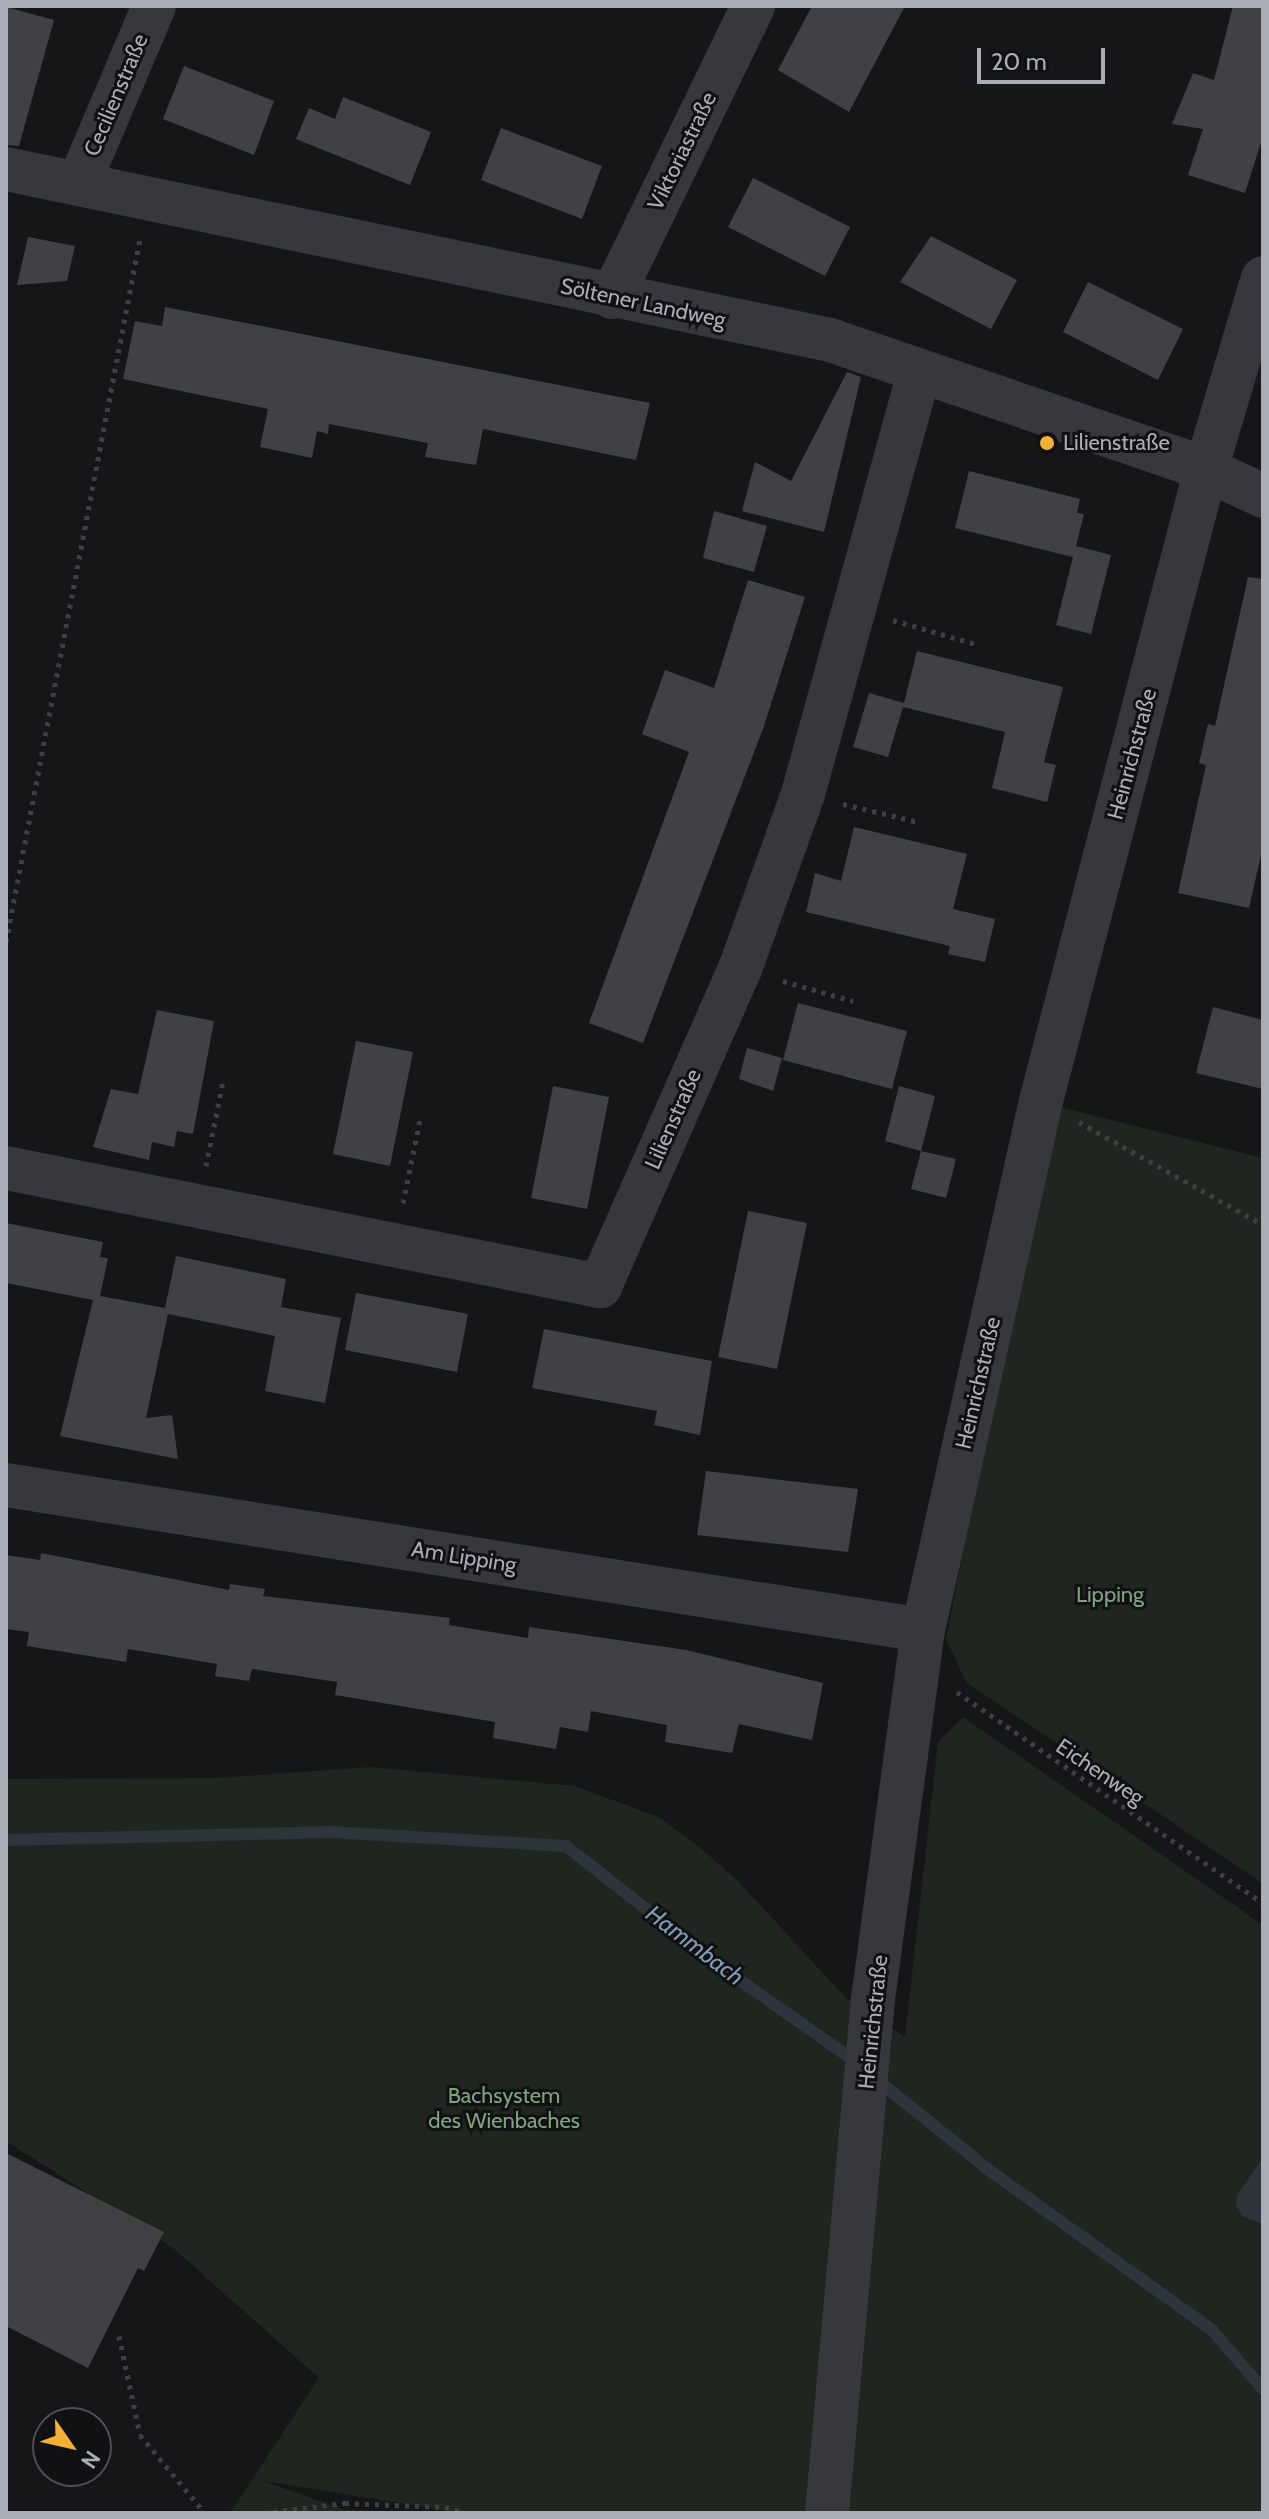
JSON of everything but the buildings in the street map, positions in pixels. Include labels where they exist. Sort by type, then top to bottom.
[{"type":"street","name":"Cecilienstraße","points":[[79,183],[154,6]]},
{"type":"street","name":"Viktoriastraße","points":[[612,297],[753,6]]},
{"type":"street","name":"Söltener Landweg","points":[[6,169],[830,340],[1206,469],[1263,496]]},
{"type":"street","name":"Heinrichstraße","points":[[827,2513],[873,1999],[922,1648],[1041,1101],[1206,469],[1263,278]]},
{"type":"street","name":"Lilienstraße","points":[[6,1168],[600,1286],[740,969],[803,794],[919,372]]},
{"type":"street","name":"Am Lipping","points":[[6,1485],[922,1648]]},
{"type":"path","points":[[6,942],[148,198]]},
{"type":"path","points":[[854,609],[979,645]]},
{"type":"path","points":[[803,794],[919,822]]},
{"type":"path","points":[[740,969],[853,1001]]},
{"type":"path","points":[[198,1206],[223,1081]]},
{"type":"path","points":[[1041,1101],[1263,1225]]},
{"type":"path","points":[[395,1244],[421,1115]]},
{"type":"path","name":"Eichenweg","points":[[922,1648],[1263,1903]]},
{"type":"path","points":[[119,2336],[140,2435],[205,2513]]},
{"type":"path","points":[[263,2513],[345,2503],[445,2507],[466,2513]]},
{"type":"green space","name":"Lipping","points":[[1060,1107],[1263,1158],[1263,1884],[966,1682],[946,1639],[1022,1253]]},
{"type":"green space","name":"Bachsystem des Wienbaches","points":[[963,1717],[1263,1925],[1263,2513],[462,2513],[263,2481],[346,2510],[421,2513],[230,2513],[319,2378],[173,2248],[6,2141],[6,1779],[216,1778],[371,1767],[574,1786],[659,1817],[698,1846],[737,1880],[846,1998],[905,2037],[938,1742]]},
{"type":"shaded area","points":[[1263,2158],[1263,2223],[1260,2223],[1242,2216],[1236,2206],[1237,2195]]},
{"type":"waterway","name":"Hammbach","points":[[6,1840],[330,1832],[566,1846],[711,1960],[856,2062]]},
{"type":"waterway","name":"Hammbach","points":[[876,2079],[993,2173],[1212,2330],[1263,2389]]},
{"type":"place","name":"Lilienstraße","points":[[1047,443]]}]
